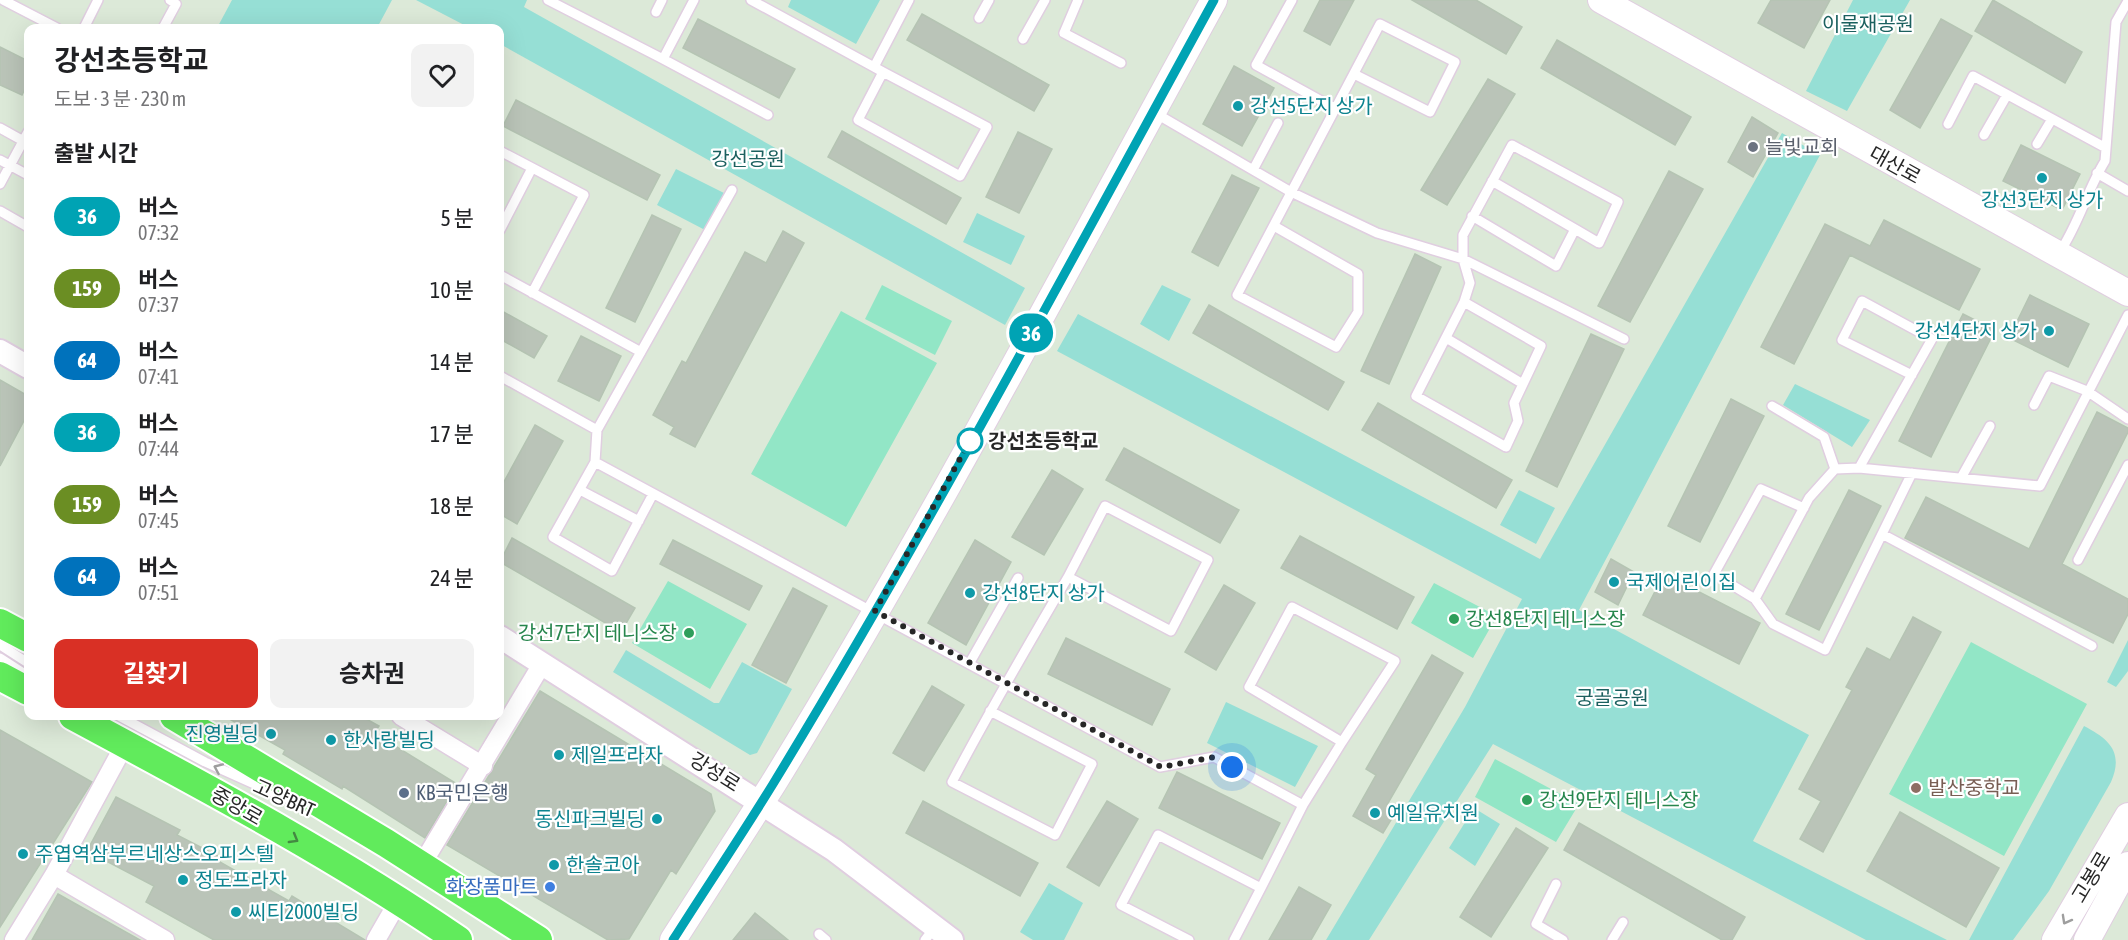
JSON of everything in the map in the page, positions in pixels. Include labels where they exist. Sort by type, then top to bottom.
[{"type":"main road","points":[[673,940],[761,801],[875,611],[1214,0]]},
{"type":"main road","name":"대산로","points":[[1601,0],[2128,293]]},
{"type":"main road","points":[[0,623],[24,636]]},
{"type":"main road","points":[[0,676],[24,689]]},
{"type":"main road","name":"중앙로","points":[[80,720],[207,789],[399,900],[458,940]]},
{"type":"main road","points":[[181,720],[386,843],[538,940]]},
{"type":"main road","name":"고봉로","points":[[2055,940],[2128,816]]},
{"type":"main road","name":"고봉로","points":[[2086,940],[2128,865]]},
{"type":"street","points":[[0,351],[24,366]]},
{"type":"street","name":"강성로","points":[[504,640],[761,801],[834,850],[937,936]]},
{"type":"street","points":[[421,866],[483,766],[542,664]]},
{"type":"street","points":[[408,720],[483,766]]},
{"type":"street","points":[[14,940],[54,875],[125,744]]},
{"type":"street","points":[[54,875],[165,940]]},
{"type":"street","points":[[376,940],[399,900]]},
{"type":"lane","points":[[3,0],[49,24]]},
{"type":"lane","points":[[86,24],[98,0]]},
{"type":"lane","points":[[165,24],[176,4],[170,0]]},
{"type":"lane","points":[[548,0],[768,115]]},
{"type":"lane","points":[[656,12],[662,0]]},
{"type":"lane","points":[[663,59],[694,0]]},
{"type":"lane","points":[[752,0],[878,70],[987,128],[960,176],[858,120],[878,70],[909,0]]},
{"type":"lane","points":[[979,18],[989,0]]},
{"type":"lane","points":[[1023,39],[1045,0]]},
{"type":"lane","points":[[1078,0],[1064,33],[1121,63]]},
{"type":"lane","points":[[1292,0],[1256,65],[1336,109]]},
{"type":"lane","points":[[2057,255],[2073,233],[2097,173],[2105,161],[2116,22],[2128,1]]},
{"type":"lane","points":[[1274,226],[1358,274],[1358,312],[1336,347],[1237,295],[1380,24],[1455,62],[1430,112],[1354,74]]},
{"type":"lane","points":[[1948,124],[1973,76],[2106,148]]},
{"type":"lane","points":[[1984,135],[2007,95]]},
{"type":"lane","points":[[1153,111],[1291,192],[1377,233],[1463,258],[1624,339]]},
{"type":"lane","points":[[2037,144],[2052,119]]},
{"type":"lane","points":[[1253,170],[1278,123]]},
{"type":"lane","points":[[0,128],[24,138]]},
{"type":"lane","points":[[0,184],[24,144]]},
{"type":"lane","points":[[1464,302],[1541,346],[1514,403],[1518,421],[1506,447],[1416,396],[1464,302],[1470,284],[1463,258],[1462,235],[1473,216],[1492,181],[1512,145],[1618,202],[1599,243],[1492,181]]},
{"type":"lane","points":[[504,153],[584,195],[532,293]]},
{"type":"lane","points":[[0,160],[24,173]]},
{"type":"lane","points":[[504,222],[532,168]]},
{"type":"lane","points":[[2097,173],[2128,191]]},
{"type":"lane","points":[[653,494],[612,571],[552,537],[595,462],[597,430],[732,190]]},
{"type":"lane","points":[[0,211],[24,225]]},
{"type":"lane","points":[[1473,216],[1556,266],[1575,229]]},
{"type":"lane","points":[[504,277],[641,352]]},
{"type":"lane","points":[[1859,468],[1912,375],[1932,339],[1862,301],[1842,340],[1912,375]]},
{"type":"lane","points":[[1755,599],[1804,508],[1835,469],[1859,468],[2040,486],[2128,315]]},
{"type":"lane","points":[[1446,338],[1523,384]]},
{"type":"lane","points":[[2034,405],[2049,376],[2087,391],[2128,419]]},
{"type":"lane","points":[[504,383],[597,430]]},
{"type":"lane","points":[[1772,406],[1824,437],[1835,469]]},
{"type":"lane","points":[[1961,478],[1990,426]]},
{"type":"lane","points":[[595,462],[1161,767],[1214,757],[1303,805]]},
{"type":"lane","points":[[2078,560],[2128,465]]},
{"type":"lane","points":[[1804,508],[1761,489],[1714,574],[1755,599],[1773,624],[1825,650],[1912,474]]},
{"type":"lane","points":[[580,490],[639,521]]},
{"type":"lane","points":[[990,711],[1092,764],[1055,835],[952,782],[990,711],[1005,683],[1068,577],[1105,506],[1208,560],[1171,631],[1068,577]]},
{"type":"lane","points":[[1882,534],[2092,646]]},
{"type":"lane","points":[[969,664],[1018,578]]},
{"type":"lane","points":[[1234,940],[1303,805],[1395,661],[1292,607],[1249,687],[1342,742]]},
{"type":"lane","points":[[0,645],[24,660]]},
{"type":"lane","points":[[0,658],[24,673]]},
{"type":"lane","points":[[97,720],[207,789]]},
{"type":"lane","name":"고양BRT","points":[[126,720],[205,762],[386,843]]},
{"type":"lane","points":[[1188,940],[1121,905],[1158,834],[1261,888]]},
{"type":"lane","points":[[1556,884],[1536,924],[1563,940]]},
{"type":"lane","points":[[1612,940],[1623,922]]},
{"type":"green space","points":[[232,0],[392,0],[379,24],[219,24]]},
{"type":"green space","name":"강선공원","points":[[416,0],[527,0],[524,7],[1025,288],[1005,325],[504,46],[504,24],[462,24]]},
{"type":"green space","points":[[791,0],[880,0],[856,44],[788,7]]},
{"type":"green space","name":"이물재공원","points":[[1853,0],[1910,0],[1847,111],[1806,91]]},
{"type":"green space","name":"궁골공원","points":[[1782,133],[1820,155],[1579,610],[1809,735],[1753,841],[1947,940],[1866,940],[1493,744],[1369,940],[1326,940],[1465,707],[1522,599],[1057,351],[1078,314],[1540,559]]},
{"type":"green space","points":[[676,169],[724,193],[705,230],[657,205]]},
{"type":"green space","points":[[977,213],[1025,236],[1011,265],[963,242]]},
{"type":"green space","points":[[882,285],[952,321],[935,355],[865,319]]},
{"type":"green space","points":[[1162,285],[1191,299],[1169,341],[1140,324]]},
{"type":"green space","points":[[841,311],[937,363],[846,527],[751,474]]},
{"type":"green space","points":[[1795,384],[1870,420],[1852,447],[1783,405]]},
{"type":"green space","points":[[1519,490],[1555,508],[1536,544],[1500,525]]},
{"type":"green space","name":"강선7단지 테니스장","points":[[668,581],[747,624],[710,689],[632,643]]},
{"type":"green space","name":"강선8단지 테니스장","points":[[1434,583],[1497,616],[1473,658],[1411,623]]},
{"type":"green space","points":[[2128,640],[2128,671],[2116,687],[2107,682]]},
{"type":"green space","points":[[1971,642],[2087,704],[2004,856],[1889,794]]},
{"type":"green space","points":[[626,650],[714,703],[719,703],[742,662],[792,689],[757,753],[750,755],[613,672]]},
{"type":"green space","points":[[1226,702],[1318,746],[1295,787],[1207,743]]},
{"type":"green space","points":[[2084,726],[2101,736],[2112,748],[2116,762],[2111,782],[2049,891],[2013,940],[1969,940]]},
{"type":"green space","name":"강선9단지 테니스장","points":[[1495,759],[1579,804],[1556,842],[1475,797]]},
{"type":"green space","points":[[1474,808],[1500,824],[1475,866],[1449,848]]},
{"type":"green space","points":[[1049,883],[1083,903],[1064,940],[1033,940],[1020,932]]},
{"type":"building","points":[[1320,0],[1354,0],[1330,45],[1304,31]]},
{"type":"building","points":[[1412,0],[1476,0],[1522,27],[1506,54]]},
{"type":"building","points":[[1771,0],[1830,0],[1804,48],[1758,23]]},
{"type":"building","points":[[1993,0],[2082,52],[2065,83],[1975,31]]},
{"type":"building","points":[[922,14],[1049,85],[1034,111],[907,40]]},
{"type":"building","points":[[698,19],[795,69],[779,98],[683,48]]},
{"type":"building","points":[[1941,19],[1972,36],[1920,128],[1890,110]]},
{"type":"building","points":[[1557,40],[1691,117],[1675,145],[1541,68]]},
{"type":"building","points":[[0,47],[24,59],[24,91],[22,95],[0,85]]},
{"type":"building","name":"강선5단지 상가","points":[[1234,66],[1274,88],[1242,146],[1203,124]]},
{"type":"building","points":[[1488,79],[1515,94],[1447,205],[1421,190]]},
{"type":"building","points":[[516,100],[660,175],[647,200],[504,127]]},
{"type":"building","name":"늘빛교회","points":[[1752,117],[1778,133],[1753,177],[1728,162]]},
{"type":"building","points":[[842,131],[961,198],[946,224],[828,157]]},
{"type":"building","points":[[1018,132],[1052,149],[1019,213],[986,197]]},
{"type":"building","name":"강선3단지 상가","points":[[2021,145],[2080,174],[2062,210],[2003,181]]},
{"type":"building","points":[[1669,171],[1703,189],[1630,322],[1598,306]]},
{"type":"building","points":[[1232,175],[1259,188],[1218,266],[1192,252]]},
{"type":"building","points":[[652,215],[681,229],[635,322],[606,308]]},
{"type":"building","points":[[1884,220],[1980,269],[1959,310],[1850,255],[1794,364],[1761,347],[1825,224],[1870,246]]},
{"type":"building","points":[[783,231],[804,243],[695,447],[670,434],[674,427],[653,415],[682,361],[686,363],[745,252],[766,263]]},
{"type":"building","points":[[1415,254],[1441,267],[1389,384],[1361,371]]},
{"type":"building","name":"강선4단지 상가","points":[[2030,295],[2089,324],[2068,367],[2009,338]]},
{"type":"building","points":[[1209,305],[1344,382],[1328,410],[1193,333]]},
{"type":"building","points":[[504,312],[547,336],[534,358],[504,341]]},
{"type":"building","points":[[1963,314],[1995,330],[1931,457],[1899,441]]},
{"type":"building","points":[[1591,334],[1624,349],[1557,487],[1526,471]]},
{"type":"building","points":[[581,336],[621,356],[599,401],[558,381]]},
{"type":"building","points":[[0,380],[24,394],[24,421],[0,466]]},
{"type":"building","points":[[1731,399],[1764,416],[1700,542],[1668,526]]},
{"type":"building","points":[[1378,403],[1512,480],[1496,508],[1362,430]]},
{"type":"building","points":[[2097,412],[2128,428],[2128,432],[2062,564],[2128,599],[2128,614],[2113,643],[1905,538],[1926,497],[2029,549]]},
{"type":"building","points":[[535,425],[563,441],[517,524],[504,516],[504,482]]},
{"type":"building","points":[[1124,448],[1239,510],[1220,543],[1106,480]]},
{"type":"building","points":[[1052,470],[1083,489],[1044,555],[1012,537]]},
{"type":"building","points":[[1849,490],[1881,506],[1819,630],[1786,614]]},
{"type":"building","points":[[1300,536],[1414,597],[1397,629],[1281,568]]},
{"type":"building","points":[[512,538],[635,608],[621,632],[504,564],[504,554]]},
{"type":"building","points":[[673,540],[762,586],[749,610],[660,564]]},
{"type":"building","name":"강선8단지 상가","points":[[975,540],[1011,562],[966,645],[928,623]]},
{"type":"building","name":"국제어린이집","points":[[1611,559],[1634,572],[1618,605],[1595,592]]},
{"type":"building","points":[[1664,574],[1760,623],[1739,664],[1643,615]]},
{"type":"building","points":[[1224,585],[1255,603],[1216,670],[1185,652]]},
{"type":"building","points":[[793,588],[827,606],[786,683],[752,665]]},
{"type":"building","points":[[1913,617],[1941,632],[1823,852],[1800,839],[1821,801],[1799,789],[1852,690],[1846,687],[1867,648],[1890,660]]},
{"type":"building","points":[[1066,638],[1170,689],[1152,725],[1048,674]]},
{"type":"building","points":[[1432,655],[1463,673],[1387,805],[1397,810],[1383,833],[1353,816],[1376,775],[1366,769]]},
{"type":"building","points":[[932,686],[964,705],[924,771],[893,753]]},
{"type":"building","points":[[540,691],[711,794],[715,811],[676,874],[671,870],[629,939],[608,940],[447,845]]},
{"type":"building","points":[[231,720],[368,720],[379,726],[374,733],[457,784],[425,838],[343,786],[342,789],[283,754],[285,750]]},
{"type":"building","name":"주엽역삼부르네상스오피스텔","points":[[0,730],[92,782],[0,927]]},
{"type":"building","points":[[1177,772],[1280,823],[1262,859],[1159,808]]},
{"type":"building","points":[[116,797],[180,830],[177,835],[220,857],[218,861],[289,901],[292,896],[365,940],[214,940],[146,902],[154,886],[87,851]]},
{"type":"building","points":[[923,801],[1038,863],[1020,896],[906,833]]},
{"type":"building","points":[[1107,801],[1138,819],[1099,886],[1067,867]]},
{"type":"building","points":[[1900,812],[1999,868],[1966,927],[1867,871]]},
{"type":"building","points":[[1579,823],[1745,917],[1732,940],[1722,940],[1564,850]]},
{"type":"building","points":[[1516,828],[1548,848],[1491,937],[1460,917]]},
{"type":"building","points":[[1299,887],[1331,905],[1311,940],[1269,940]]},
{"type":"building","name":"주엽역삼부르네상스오피스텔","points":[[58,894],[140,940],[32,940]]},
{"type":"building","points":[[755,913],[788,940],[733,940]]},
{"type":"bus line","name":"36","points":[[673,940],[771,786],[875,611],[1214,0]]},
{"type":"place","name":"강선5단지 상가","points":[[1238,106]]},
{"type":"place","name":"늘빛교회","points":[[1753,147]]},
{"type":"place","name":"강선3단지 상가","points":[[2042,178]]},
{"type":"place","name":"강선4단지 상가","points":[[2049,331]]},
{"type":"place","name":"강선초등학교","points":[[970,441]]},
{"type":"place","name":"국제어린이집","points":[[1614,582]]},
{"type":"place","name":"강선8단지 상가","points":[[970,593]]},
{"type":"place","name":"강선8단지 테니스장","points":[[1454,619]]},
{"type":"place","name":"강선7단지 테니스장","points":[[689,633]]},
{"type":"place","name":"진영빌딩","points":[[271,734]]},
{"type":"place","name":"한사랑빌딩","points":[[331,740]]},
{"type":"place","name":"제일프라자","points":[[559,755]]},
{"type":"place","name":"발산중학교","points":[[1916,788]]},
{"type":"place","name":"KB국민은행","points":[[404,793]]},
{"type":"place","name":"강선9단지 테니스장","points":[[1527,800]]},
{"type":"place","name":"예일유치원","points":[[1375,813]]},
{"type":"place","name":"동신파크빌딩","points":[[657,819]]},
{"type":"place","name":"주엽역삼부르네상스오피스텔","points":[[23,854]]},
{"type":"place","name":"한솔코아","points":[[554,865]]},
{"type":"place","name":"정도프라자","points":[[183,880]]},
{"type":"place","name":"화장품마트","points":[[550,887]]},
{"type":"place","name":"씨티2000빌딩","points":[[236,912]]},
{"type":"route","points":[[970,441],[875,611],[897,626],[1161,767],[1214,757],[1232,767]]}]
